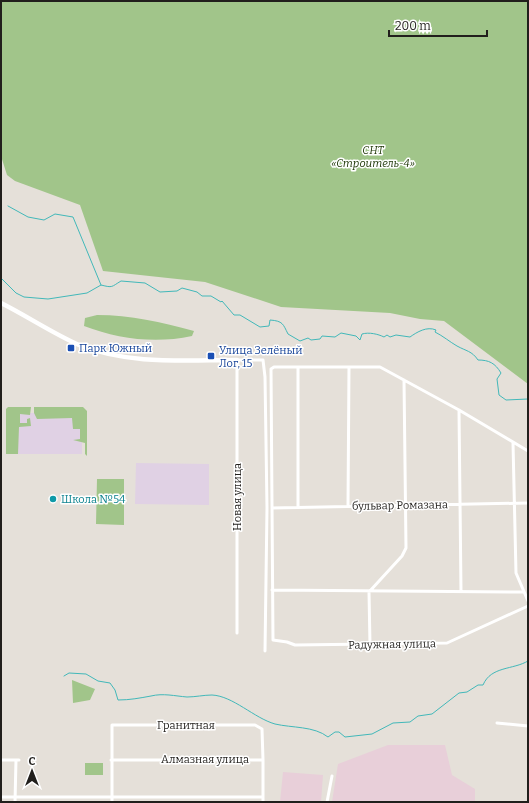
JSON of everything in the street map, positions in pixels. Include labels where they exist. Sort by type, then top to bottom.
[{"type":"street","points":[[1,303],[67,339],[114,355],[145,360],[263,360],[265,377],[267,508],[265,651]]},
{"type":"street","name":"Новая улица","points":[[237,360],[237,633]]},
{"type":"street","points":[[523,592],[369,592],[272,590],[271,370],[274,367],[380,367],[459,410],[528,451]]},
{"type":"street","points":[[298,367],[298,506]]},
{"type":"street","points":[[348,505],[349,367]]},
{"type":"street","points":[[370,645],[369,592],[404,552],[404,380]]},
{"type":"street","points":[[459,410],[461,591]]},
{"type":"street","points":[[513,443],[516,572],[528,601]]},
{"type":"street","name":"бульвар Ромазана","points":[[272,508],[348,505],[405,506],[528,503]]},
{"type":"street","name":"Радужная улица","points":[[272,590],[273,640],[287,642],[294,645],[447,643],[528,606]]},
{"type":"street","points":[[497,724],[528,726]]},
{"type":"street","name":"Гранитная","points":[[111,760],[112,725],[256,725],[262,729],[263,760]]},
{"type":"street","points":[[1,760],[18,760],[15,802]]},
{"type":"street","points":[[111,760],[112,802]]},
{"type":"street","name":"Алмазная улица","points":[[111,760],[263,760],[263,802]]},
{"type":"street","points":[[327,802],[332,776]]},
{"type":"street","points":[[1,797],[263,796]]},
{"type":"shaded area","points":[[18,413],[82,413],[82,454],[18,454]]},
{"type":"shaded area","points":[[136,463],[209,464],[209,505],[135,504]]},
{"type":"shaded area","points":[[388,745],[445,745],[452,775],[475,789],[475,802],[332,802],[338,764]]},
{"type":"shaded area","points":[[283,772],[323,775],[321,802],[280,802]]},
{"type":"green space","name":"СНТ «Строитель-4»","points":[[1,1],[528,1],[528,384],[444,321],[420,319],[390,313],[281,307],[205,282],[103,271],[80,205],[15,181],[7,175],[1,156]]},
{"type":"green space","points":[[97,315],[122,316],[194,331],[192,336],[164,340],[123,337],[84,326],[85,318]]},
{"type":"green space","points":[[8,407],[31,407],[30,415],[20,414],[20,423],[27,423],[27,419],[30,418],[31,426],[19,427],[18,454],[6,454],[6,409]]},
{"type":"green space","points":[[34,407],[83,407],[87,411],[87,456],[85,454],[85,443],[73,440],[80,439],[80,429],[73,429],[72,418],[37,419],[34,413]]},
{"type":"green space","points":[[97,479],[124,479],[124,525],[96,524]]},
{"type":"green space","points":[[72,680],[95,689],[90,700],[73,703]]},
{"type":"green space","points":[[85,763],[103,763],[103,775],[85,775]]},
{"type":"waterway","points":[[8,206],[28,217],[44,220],[55,214],[73,217],[101,285]]},
{"type":"waterway","points":[[1,278],[16,293],[24,297],[48,299],[87,293],[101,285],[112,286],[121,281],[145,283],[160,292],[177,291],[182,288],[197,292],[202,296],[211,296],[221,302],[222,301],[234,315],[240,315],[260,327],[269,326],[270,320],[278,321],[284,325],[288,334],[300,341],[308,338],[311,340],[320,339],[322,336],[335,337],[341,333],[356,336],[360,340],[362,334],[368,333],[384,337],[387,335],[390,337],[396,335],[410,337],[422,330],[433,329],[436,330],[435,332],[471,353],[478,360],[489,361],[494,364],[501,373],[497,379],[499,395],[506,400],[528,399]]},
{"type":"waterway","points":[[64,676],[69,673],[86,674],[98,681],[110,683],[115,690],[118,700],[156,695],[187,697],[212,695],[220,696],[275,724],[310,729],[322,733],[328,737],[335,732],[339,732],[345,737],[372,734],[393,723],[410,722],[418,716],[432,714],[459,693],[467,692],[478,685],[483,685],[491,674],[528,661]]},
{"type":"place","name":"Парк Южный","points":[[71,348]]},
{"type":"place","name":"Улица Зелёный Лог, 15","points":[[211,356]]},
{"type":"place","name":"Школа №54","points":[[53,499]]}]
